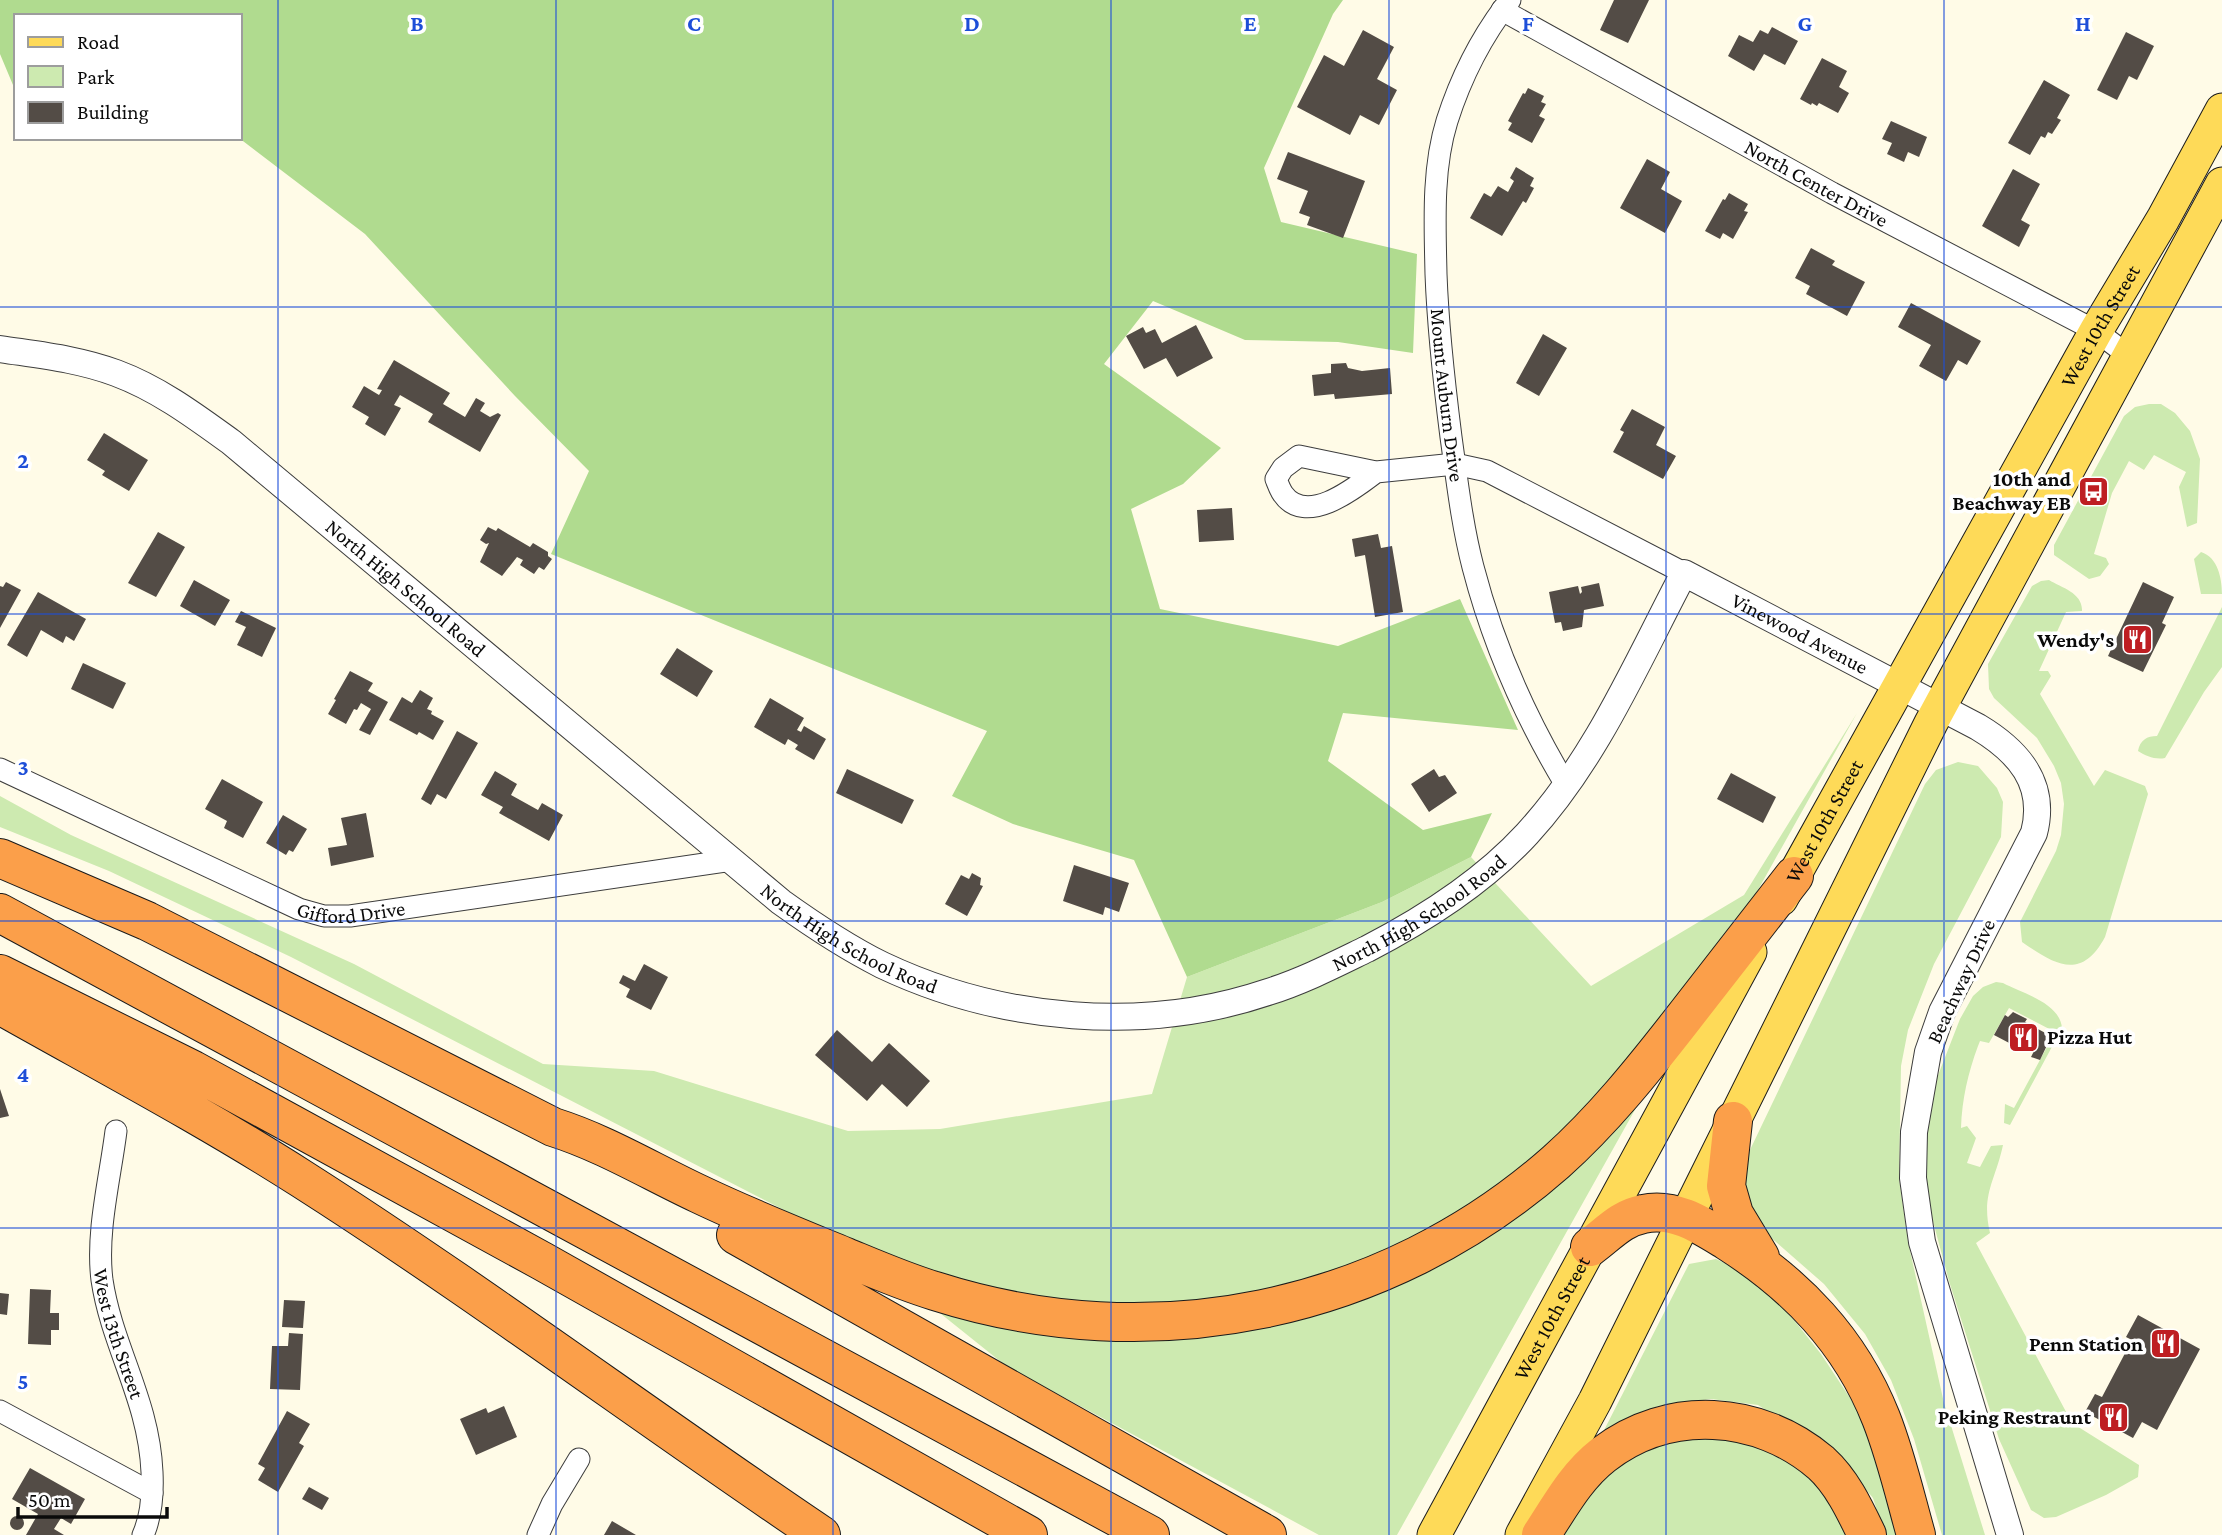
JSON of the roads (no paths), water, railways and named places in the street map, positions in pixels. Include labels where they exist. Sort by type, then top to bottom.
[{"type":"highway","points":[[0,858],[147,921],[553,1127],[588,1138],[698,1194],[791,1235],[931,1290],[974,1303],[1029,1315],[1122,1324],[1213,1319],[1256,1311],[1350,1285],[1398,1266],[1446,1241],[1519,1193],[1558,1160],[1640,1073],[1794,876]]},
{"type":"highway","points":[[0,913],[1150,1535]]},
{"type":"highway","points":[[0,974],[75,1009],[229,1090],[555,1268],[1028,1535]]},
{"type":"highway","points":[[0,1005],[300,1178],[433,1264],[821,1535]]},
{"type":"highway","points":[[1733,1121],[1726,1173],[1729,1200],[1734,1214],[1764,1265]]},
{"type":"highway","points":[[553,1127],[581,1149],[1268,1535]]},
{"type":"highway","points":[[1590,1247],[1612,1228],[1636,1215],[1662,1212],[1685,1218],[1709,1229],[1764,1265],[1794,1290],[1828,1328],[1866,1385],[1895,1459],[1916,1535]]},
{"type":"highway","points":[[1541,1535],[1572,1487],[1604,1454],[1658,1426],[1700,1420],[1740,1422],[1782,1436],[1822,1464],[1851,1501],[1867,1535]]},
{"type":"main road","name":"West 10th Street","points":[[1522,1535],[1595,1401],[1733,1121],[1992,522],[2096,331],[2163,219],[2222,110]]},
{"type":"main road","name":"West 10th Street","points":[[1434,1535],[1794,876],[1918,696],[2129,356],[2222,184]]},
{"type":"street","name":"North Center Drive","points":[[1506,5],[1832,193],[2096,331],[2129,356]]},
{"type":"street","name":"Mount Auburn Drive","points":[[1506,5],[1466,68],[1447,121],[1438,168],[1436,240],[1440,358],[1471,557],[1488,619],[1526,712],[1566,785]]},
{"type":"street","name":"North High School Road","points":[[0,349],[73,361],[114,372],[144,385],[191,413],[232,442],[732,860],[817,927],[883,965],[933,986],[975,999],[1029,1010],[1083,1016],[1149,1015],[1224,1004],[1266,993],[1317,974],[1416,922],[1487,872],[1527,834],[1566,785],[1594,742],[1684,573]]},
{"type":"street","points":[[1376,472],[1455,464],[1488,471],[1684,573]]},
{"type":"street","name":"Vinewood Avenue","points":[[1684,573],[1918,696]]},
{"type":"street","name":"Beachway Drive","points":[[1918,696],[1978,726],[2008,747],[2030,776],[2038,807],[2034,833],[1957,981],[1935,1031],[1922,1076],[1914,1132],[1913,1178],[1922,1242],[2010,1535]]},
{"type":"street","name":"Gifford Drive","points":[[0,769],[299,909],[324,916],[350,916],[732,860]]},
{"type":"street","name":"West 13th Street","points":[[116,1131],[100,1259],[112,1321],[148,1428],[152,1493],[144,1535]]},
{"type":"street","points":[[0,1411],[152,1493]]},
{"type":"street","points":[[538,1535],[552,1504],[579,1459]]},
{"type":"place","name":"10th and Beachway EB","points":[[2094,491]]},
{"type":"place","name":"Wendy's","points":[[2137,640]]},
{"type":"place","name":"Pizza Hut","points":[[2024,1037]]},
{"type":"place","name":"Penn Station","points":[[2166,1344]]},
{"type":"place","name":"Peking Restraunt","points":[[2114,1417]]}]
